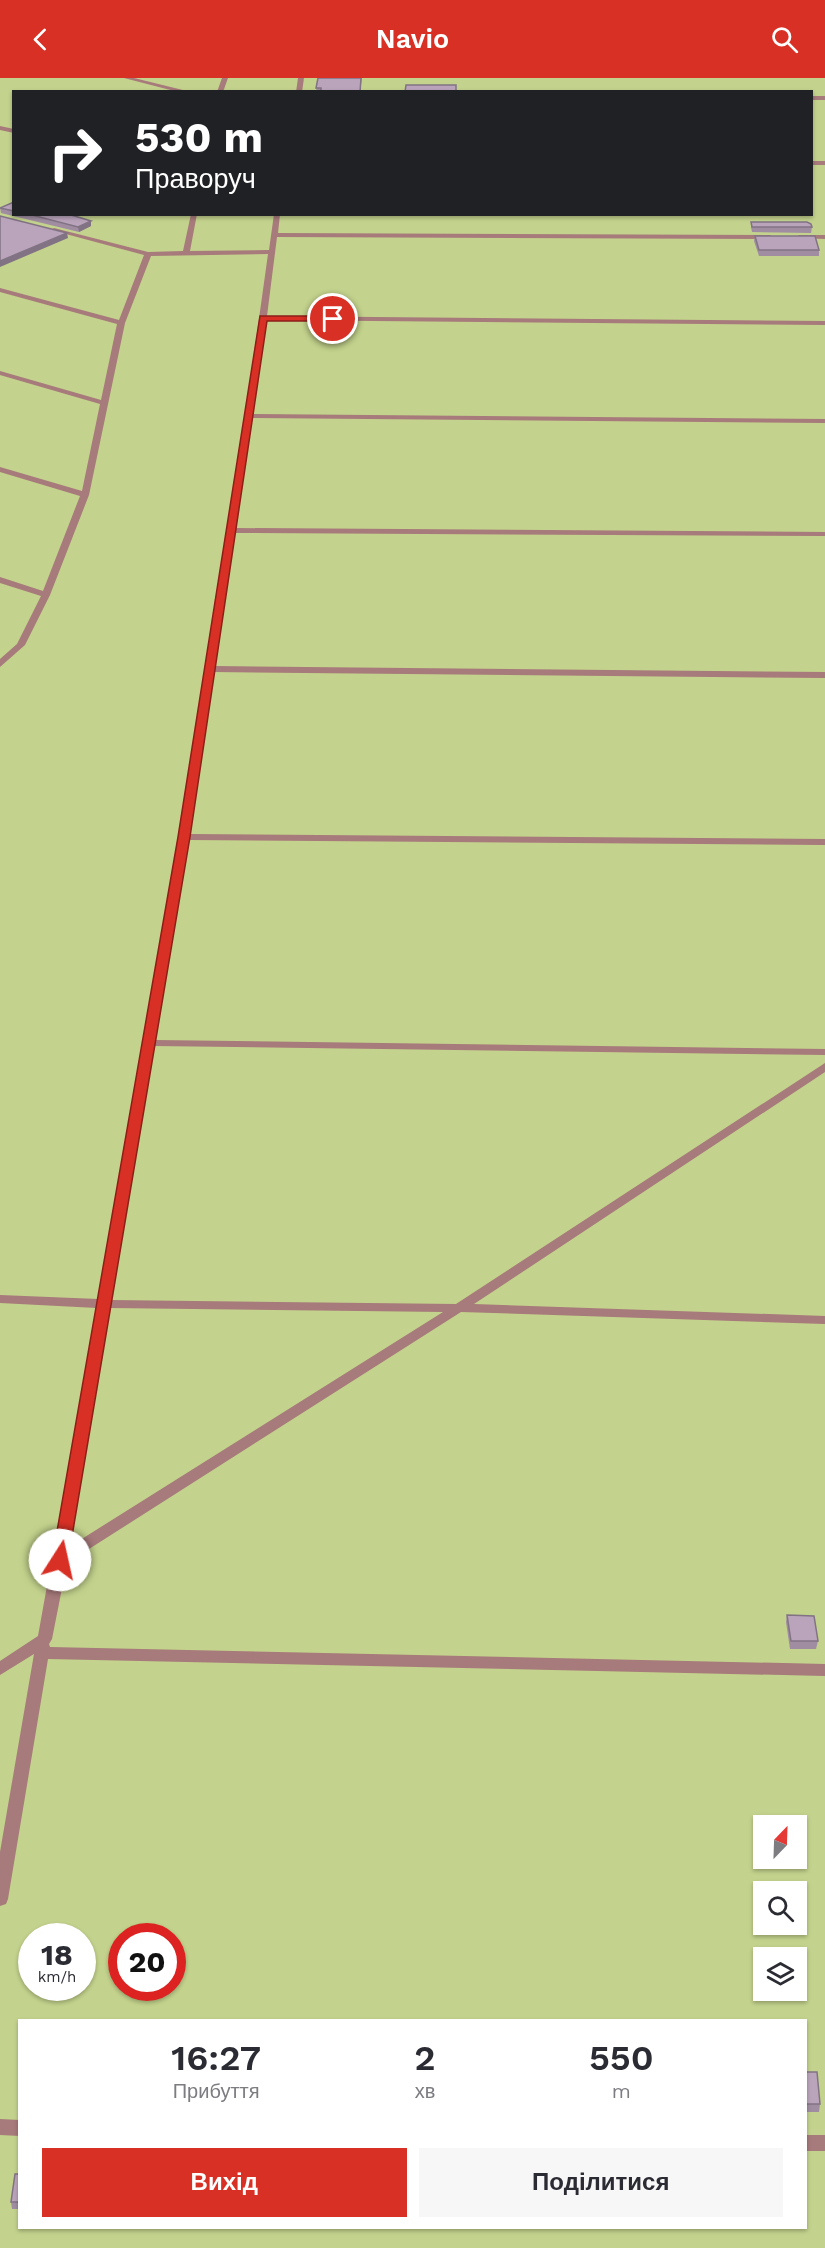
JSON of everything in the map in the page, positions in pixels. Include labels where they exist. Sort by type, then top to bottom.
[{"type":"lane","points":[[127,78],[179,90]]},
{"type":"lane","points":[[186,253],[194,216]]},
{"type":"lane","points":[[0,1899],[184,837],[232,530],[277,216]]},
{"type":"lane","points":[[45,228],[148,254],[270,252]]},
{"type":"lane","points":[[273,236],[780,237]]},
{"type":"lane","points":[[791,237],[825,237]]},
{"type":"lane","points":[[0,664],[21,645],[46,595],[85,495],[121,322],[148,254]]},
{"type":"lane","points":[[0,290],[121,322]]},
{"type":"lane","points":[[263,318],[825,323]]},
{"type":"lane","points":[[0,373],[104,403]]},
{"type":"lane","points":[[249,416],[825,421]]},
{"type":"lane","points":[[0,469],[85,495]]},
{"type":"lane","points":[[232,530],[825,534]]},
{"type":"lane","points":[[0,580],[46,595]]},
{"type":"lane","points":[[210,669],[825,675]]},
{"type":"lane","points":[[184,837],[825,842]]},
{"type":"lane","points":[[148,1043],[825,1052]]},
{"type":"lane","points":[[60,1560],[459,1308],[825,1067]]},
{"type":"lane","points":[[0,1299],[104,1304],[459,1308],[825,1320]]},
{"type":"lane","points":[[0,1669],[43,1646],[825,1670]]},
{"type":"lane","points":[[0,2127],[18,2128]]},
{"type":"lane","points":[[807,2143],[825,2144]]},
{"type":"green space","points":[[0,78],[825,78],[825,2248],[0,2248]]},
{"type":"building","points":[[318,78],[361,78],[360,90],[316,88]]},
{"type":"building","points":[[406,85],[456,85],[456,90],[405,90]]},
{"type":"building","points":[[12,203],[12,211],[0,208]]},
{"type":"building","points":[[0,216],[67,233],[0,261]]},
{"type":"building","points":[[36,216],[75,216],[91,221],[78,227]]},
{"type":"building","points":[[751,222],[807,222],[812,227],[752,227]]},
{"type":"building","points":[[755,236],[815,236],[819,250],[759,250]]},
{"type":"building","points":[[787,1615],[814,1616],[818,1641],[791,1641]]},
{"type":"building","points":[[807,2072],[817,2072],[820,2104],[807,2104]]},
{"type":"building","points":[[15,2174],[18,2174],[18,2202],[11,2202]]},
{"type":"route","points":[[60,1560],[184,837],[263,318],[333,319]]}]
